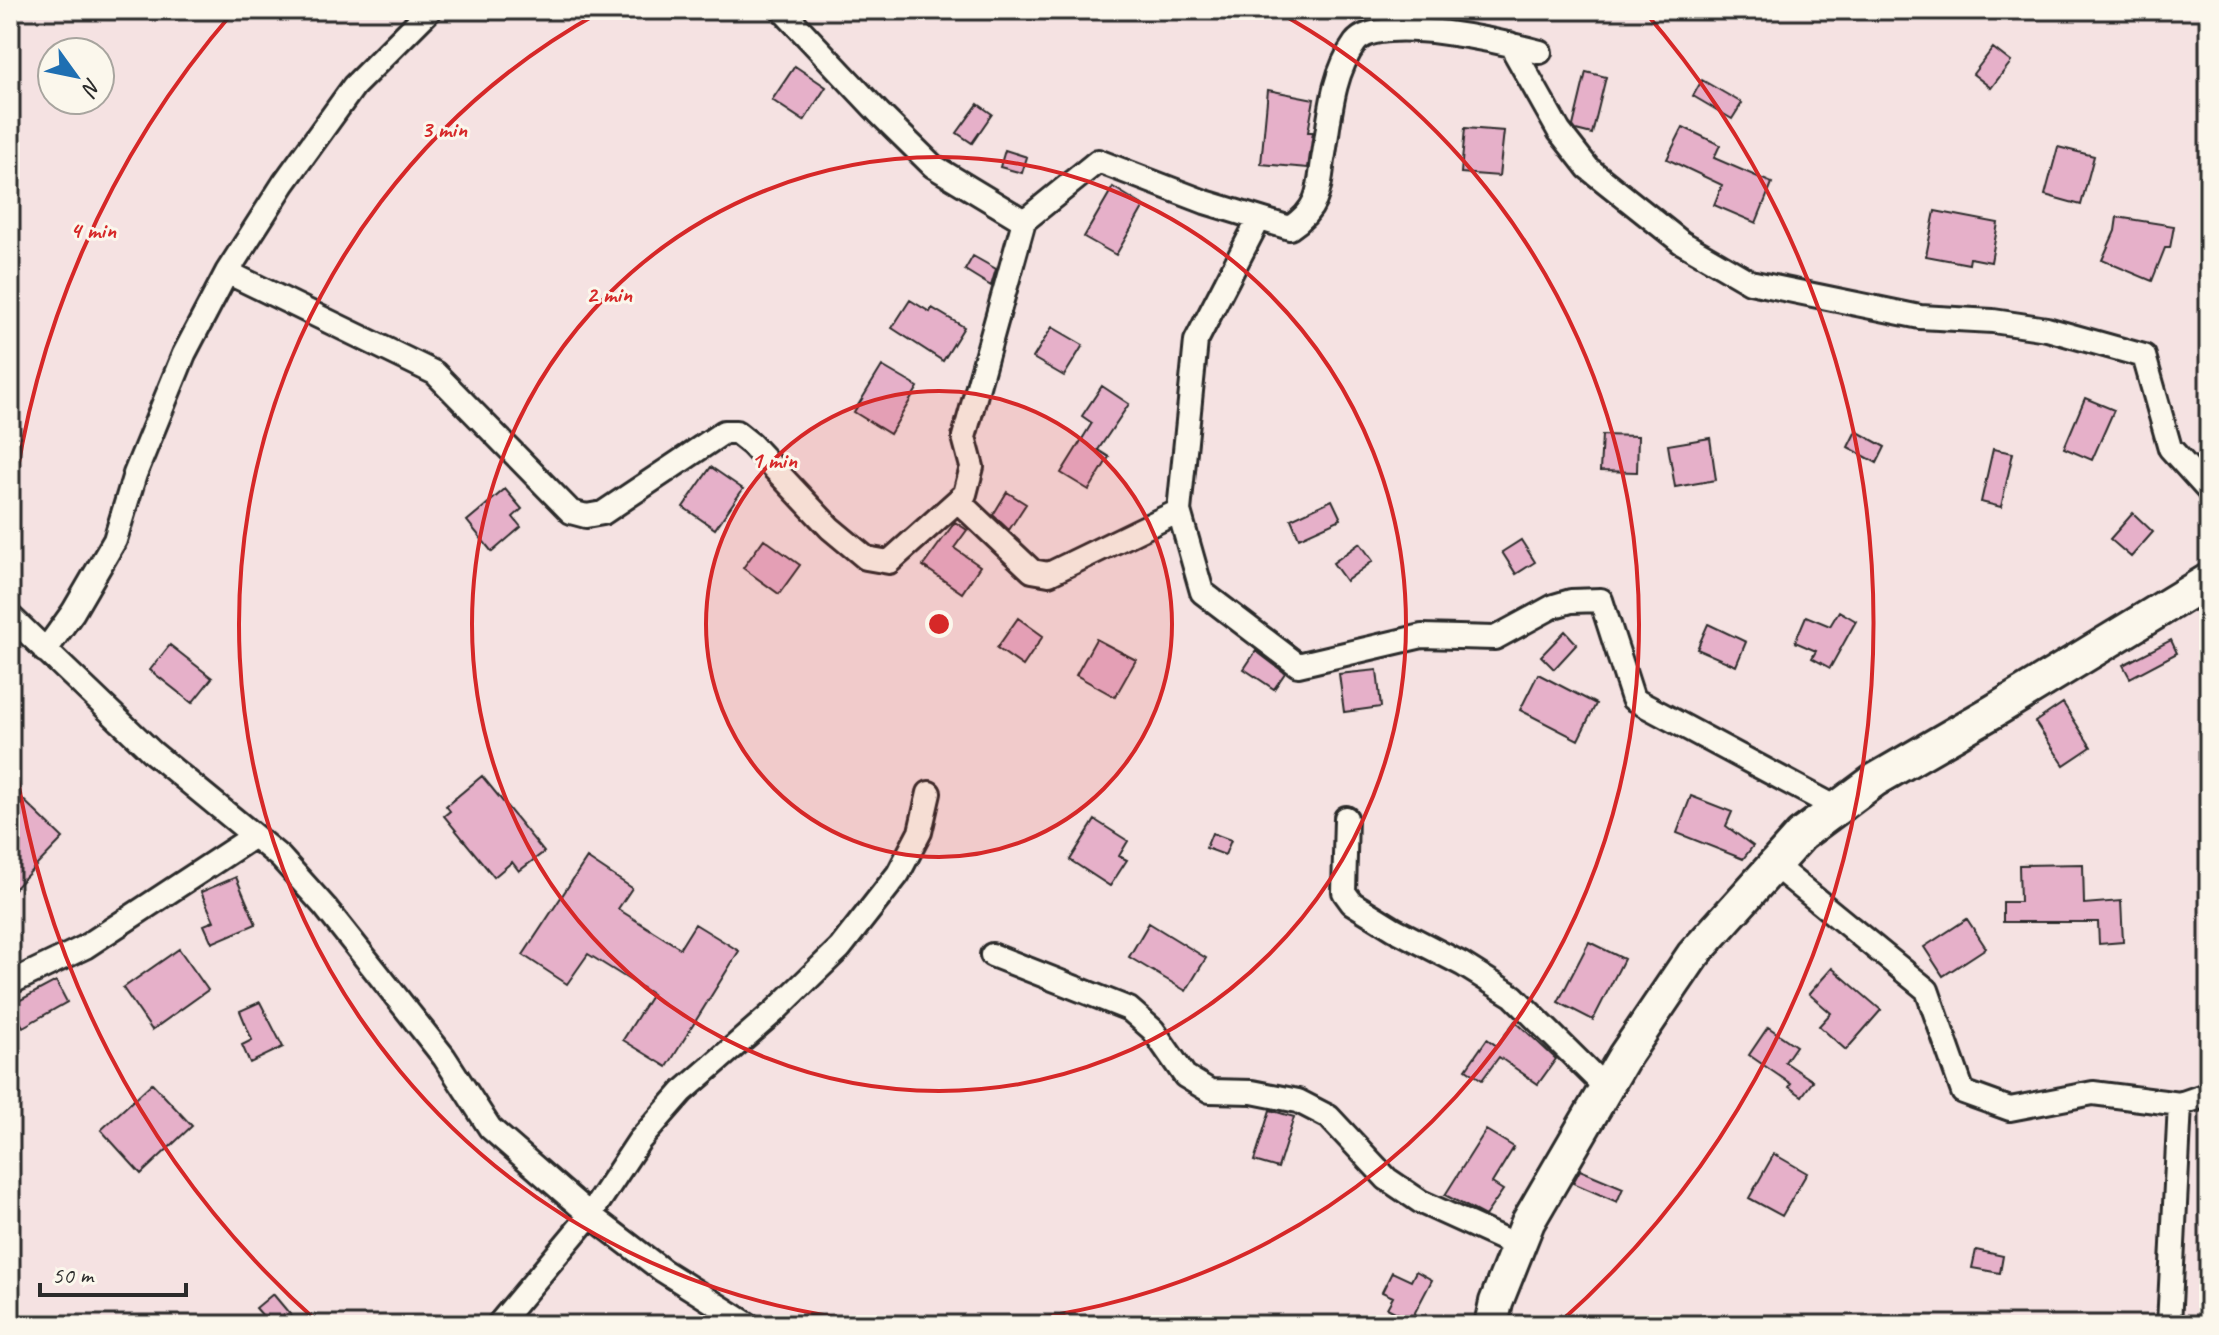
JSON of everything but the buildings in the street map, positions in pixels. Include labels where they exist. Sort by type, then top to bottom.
[{"type":"street","points":[[45,651],[80,602],[115,540],[135,474],[184,354],[227,272],[284,183],[354,86],[430,10]]},
{"type":"street","points":[[782,10],[933,166],[1024,221]]},
{"type":"street","points":[[227,272],[435,373],[571,512],[586,516],[603,513],[724,432],[736,432],[830,528],[866,558],[889,562],[965,494],[972,467],[964,437],[1024,221],[1098,161],[1205,202],[1290,228],[1304,219],[1318,198],[1336,82],[1357,40],[1380,30],[1419,29],[1540,52]]},
{"type":"street","points":[[1510,44],[1559,131],[1588,168],[1681,242],[1750,282],[1920,317],[1993,321],[2047,329],[2144,356],[2170,448],[2209,491]]},
{"type":"street","points":[[1259,219],[1196,341],[1179,511],[1202,592],[1298,665],[1422,636],[1495,638],[1554,606],[1571,601],[1601,600],[1633,699],[1837,808]]},
{"type":"street","points":[[959,502],[1032,571],[1049,574],[1179,511]]},
{"type":"street","points":[[1491,1325],[1496,1302],[1528,1222],[1624,1057],[1693,955],[1773,864],[1801,835],[1875,780],[2209,580]]},
{"type":"street","points":[[10,616],[152,752],[280,857],[325,907],[444,1057],[490,1128],[590,1215],[662,1270],[749,1325]]},
{"type":"street","points":[[498,1325],[590,1215],[639,1141],[682,1092],[775,1011],[840,948],[898,874],[920,832],[929,793]]},
{"type":"street","points":[[1346,818],[1344,892],[1352,903],[1394,929],[1481,974],[1513,996],[1607,1089]]},
{"type":"street","points":[[10,983],[85,947],[254,836]]},
{"type":"street","points":[[1773,864],[1927,990],[1963,1092],[2010,1109],[2093,1093],[2180,1104],[2209,1094]]},
{"type":"street","points":[[992,955],[1129,1009],[1153,1030],[1185,1076],[1210,1091],[1252,1092],[1298,1101],[1329,1117],[1387,1179],[1421,1202],[1518,1246]]},
{"type":"street","points":[[2169,1325],[2180,1104]]}]
